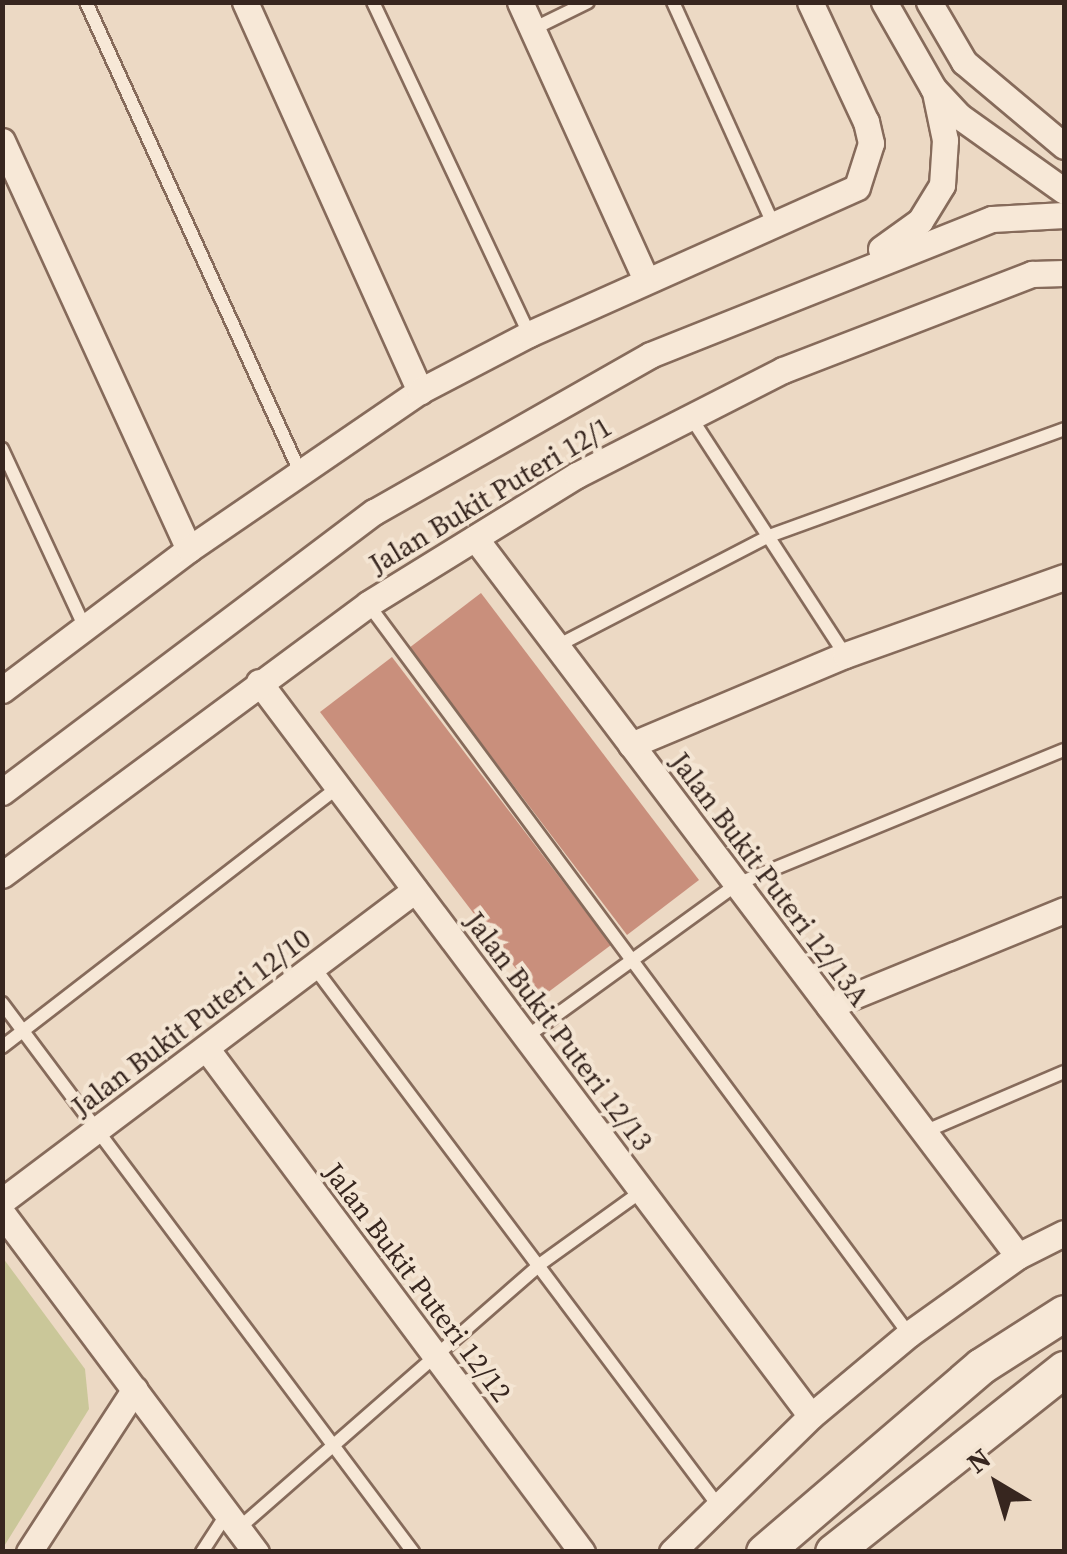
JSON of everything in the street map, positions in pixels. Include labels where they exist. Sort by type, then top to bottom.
[{"type":"street","points":[[245,2],[420,392]]},
{"type":"street","points":[[520,2],[646,280]]},
{"type":"street","points":[[2,690],[189,549],[420,392],[529,334],[857,187],[871,143],[810,2]]},
{"type":"street","points":[[857,266],[920,221],[942,185],[946,140],[933,88],[884,2]]},
{"type":"street","points":[[930,2],[964,62],[1064,146]]},
{"type":"street","points":[[933,88],[984,137],[1064,191]]},
{"type":"street","points":[[2,141],[10,175],[189,549]]},
{"type":"street","points":[[2,792],[374,512],[650,355],[857,266],[992,220],[1064,215]]},
{"type":"street","name":"Jalan Bukit Puteri 12/1","points":[[2,875],[368,604],[689,414],[1032,274],[1064,273]]},
{"type":"street","name":"Jalan Bukit Puteri 12/13A","points":[[475,538],[1018,1256]]},
{"type":"street","points":[[631,744],[844,655],[1064,577]]},
{"type":"street","name":"Jalan Bukit Puteri 12/13","points":[[259,682],[811,1416]]},
{"type":"street","name":"Jalan Bukit Puteri 12/10","points":[[2,1201],[415,890]]},
{"type":"street","points":[[829,1006],[1064,910]]},
{"type":"street","name":"Jalan Bukit Puteri 12/12","points":[[206,1048],[582,1552]]},
{"type":"street","points":[[2,1213],[256,1552]]},
{"type":"street","points":[[672,1552],[811,1416],[909,1334],[1018,1256],[1064,1233]]},
{"type":"street","points":[[764,1552],[967,1377],[1064,1313]]},
{"type":"street","points":[[833,1552],[1064,1370]]},
{"type":"street","points":[[29,1552],[136,1389]]},
{"type":"lane","points":[[86,2],[300,472]]},
{"type":"lane","points":[[373,2],[529,334]]},
{"type":"lane","points":[[532,29],[588,2]]},
{"type":"lane","points":[[673,2],[773,223]]},
{"type":"lane","points":[[689,414],[844,655]]},
{"type":"lane","points":[[556,646],[769,536],[1064,429]]},
{"type":"lane","points":[[2,449],[85,628]]},
{"type":"lane","points":[[368,604],[909,1334]]},
{"type":"lane","points":[[526,1037],[630,957],[737,884],[1064,750]]},
{"type":"lane","points":[[2,1047],[338,788]]},
{"type":"lane","points":[[314,967],[718,1504]]},
{"type":"lane","points":[[2,1003],[100,1128],[413,1552]]},
{"type":"lane","points":[[924,1132],[1064,1072]]},
{"type":"lane","points":[[202,1552],[234,1520],[538,1266],[642,1191]]},
{"type":"shaded area","points":[[3,1258],[85,1369],[89,1409],[3,1548]]},
{"type":"building","points":[[481,593],[699,880],[627,935],[409,648]]},
{"type":"building","points":[[392,657],[611,945],[539,999],[320,712]]}]
